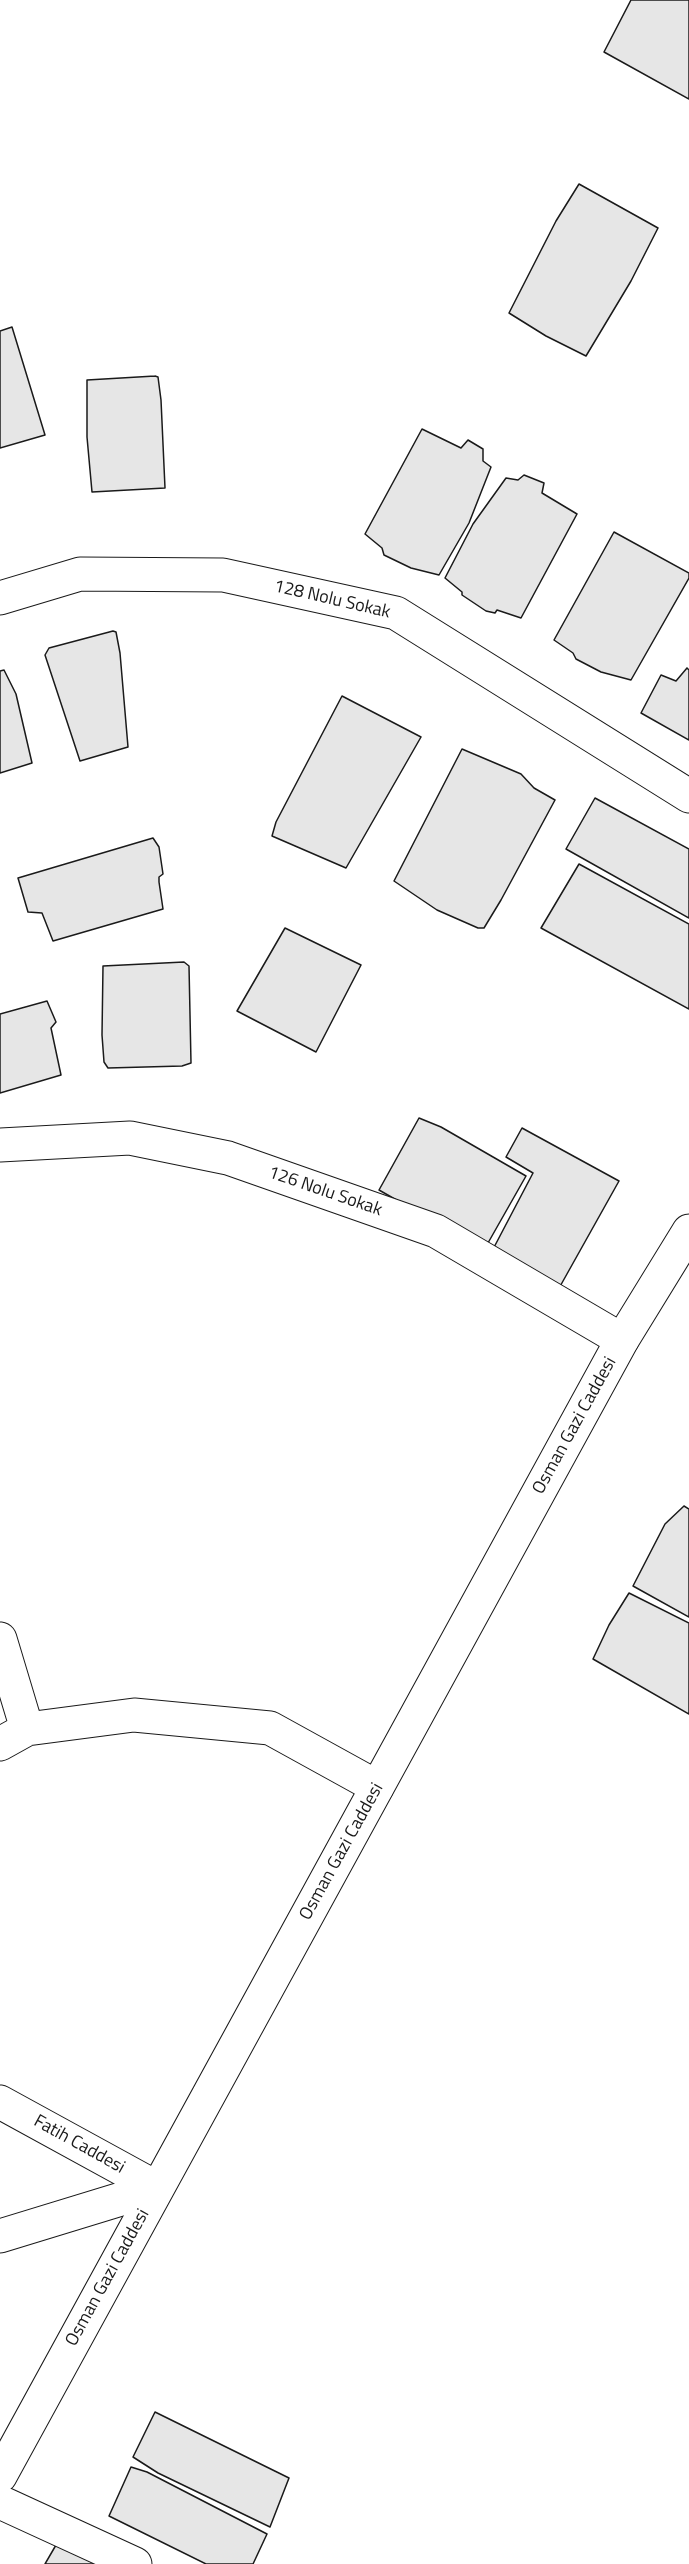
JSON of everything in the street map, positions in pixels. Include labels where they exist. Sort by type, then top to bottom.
[{"type":"street","name":"128 Nolu Sokak","points":[[0,598],[80,574],[223,575],[396,614],[689,796]]},
{"type":"street","name":"126 Nolu Sokak","points":[[0,1145],[130,1138],[228,1158],[436,1231],[622,1340]]},
{"type":"street","name":"Osman Gazi Caddesi","points":[[0,2476],[622,1340],[689,1231]]},
{"type":"street","points":[[0,1639],[13,1736],[134,1715],[270,1728],[377,1787]]},
{"type":"street","name":"Fatih Caddesi","points":[[0,2102],[157,2188]]},
{"type":"street","points":[[0,2236],[157,2188]]},
{"type":"street","points":[[0,2502],[135,2564]]},
{"type":"building","points":[[631,0],[689,0],[689,99],[604,52]]},
{"type":"building","points":[[579,184],[658,228],[631,281],[586,356],[546,336],[509,313],[556,221]]},
{"type":"building","points":[[12,327],[45,435],[0,448],[0,331]]},
{"type":"building","points":[[158,377],[161,400],[165,488],[92,492],[87,437],[87,380]]},
{"type":"building","points":[[422,429],[461,448],[468,440],[483,449],[483,461],[491,467],[469,523],[439,575],[411,568],[384,555],[382,548],[365,534]]},
{"type":"building","points":[[524,475],[544,483],[542,493],[577,514],[521,618],[497,610],[495,613],[486,611],[462,595],[462,592],[445,578],[473,524],[506,478],[518,480]]},
{"type":"building","points":[[614,532],[689,573],[689,578],[631,680],[601,672],[576,659],[573,653],[554,640]]},
{"type":"building","points":[[116,632],[120,653],[128,747],[80,761],[45,655],[49,648]]},
{"type":"building","points":[[687,668],[689,670],[689,740],[641,713],[661,675],[676,681]]},
{"type":"building","points":[[4,670],[16,694],[32,763],[0,773],[0,671]]},
{"type":"building","points":[[342,696],[421,737],[346,868],[272,836],[276,822]]},
{"type":"building","points":[[462,749],[521,774],[534,788],[555,800],[484,928],[478,928],[437,910],[394,881]]},
{"type":"building","points":[[595,798],[689,849],[689,918],[566,849]]},
{"type":"building","points":[[153,838],[159,847],[163,874],[159,877],[159,882],[163,909],[53,941],[42,913],[28,912],[18,878]]},
{"type":"building","points":[[579,864],[689,924],[689,1009],[541,928]]},
{"type":"building","points":[[285,928],[361,965],[316,1052],[237,1011]]},
{"type":"building","points":[[184,962],[189,966],[191,1063],[182,1066],[108,1068],[104,1062],[102,1035],[103,966]]},
{"type":"building","points":[[47,1001],[56,1022],[51,1028],[61,1075],[0,1093],[0,1014]]},
{"type":"building","points":[[419,1118],[441,1127],[526,1176],[484,1250],[379,1190]]},
{"type":"building","points":[[522,1128],[619,1181],[558,1290],[491,1253],[533,1173],[506,1157]]},
{"type":"building","points":[[684,1506],[689,1509],[689,1617],[633,1586],[665,1524]]},
{"type":"building","points":[[629,1593],[689,1623],[689,1714],[593,1659],[609,1625]]},
{"type":"building","points":[[155,2412],[289,2478],[270,2527],[158,2473],[133,2457]]},
{"type":"building","points":[[131,2467],[147,2472],[267,2534],[253,2564],[206,2564],[109,2516]]},
{"type":"building","points":[[56,2545],[96,2564],[45,2564]]}]
